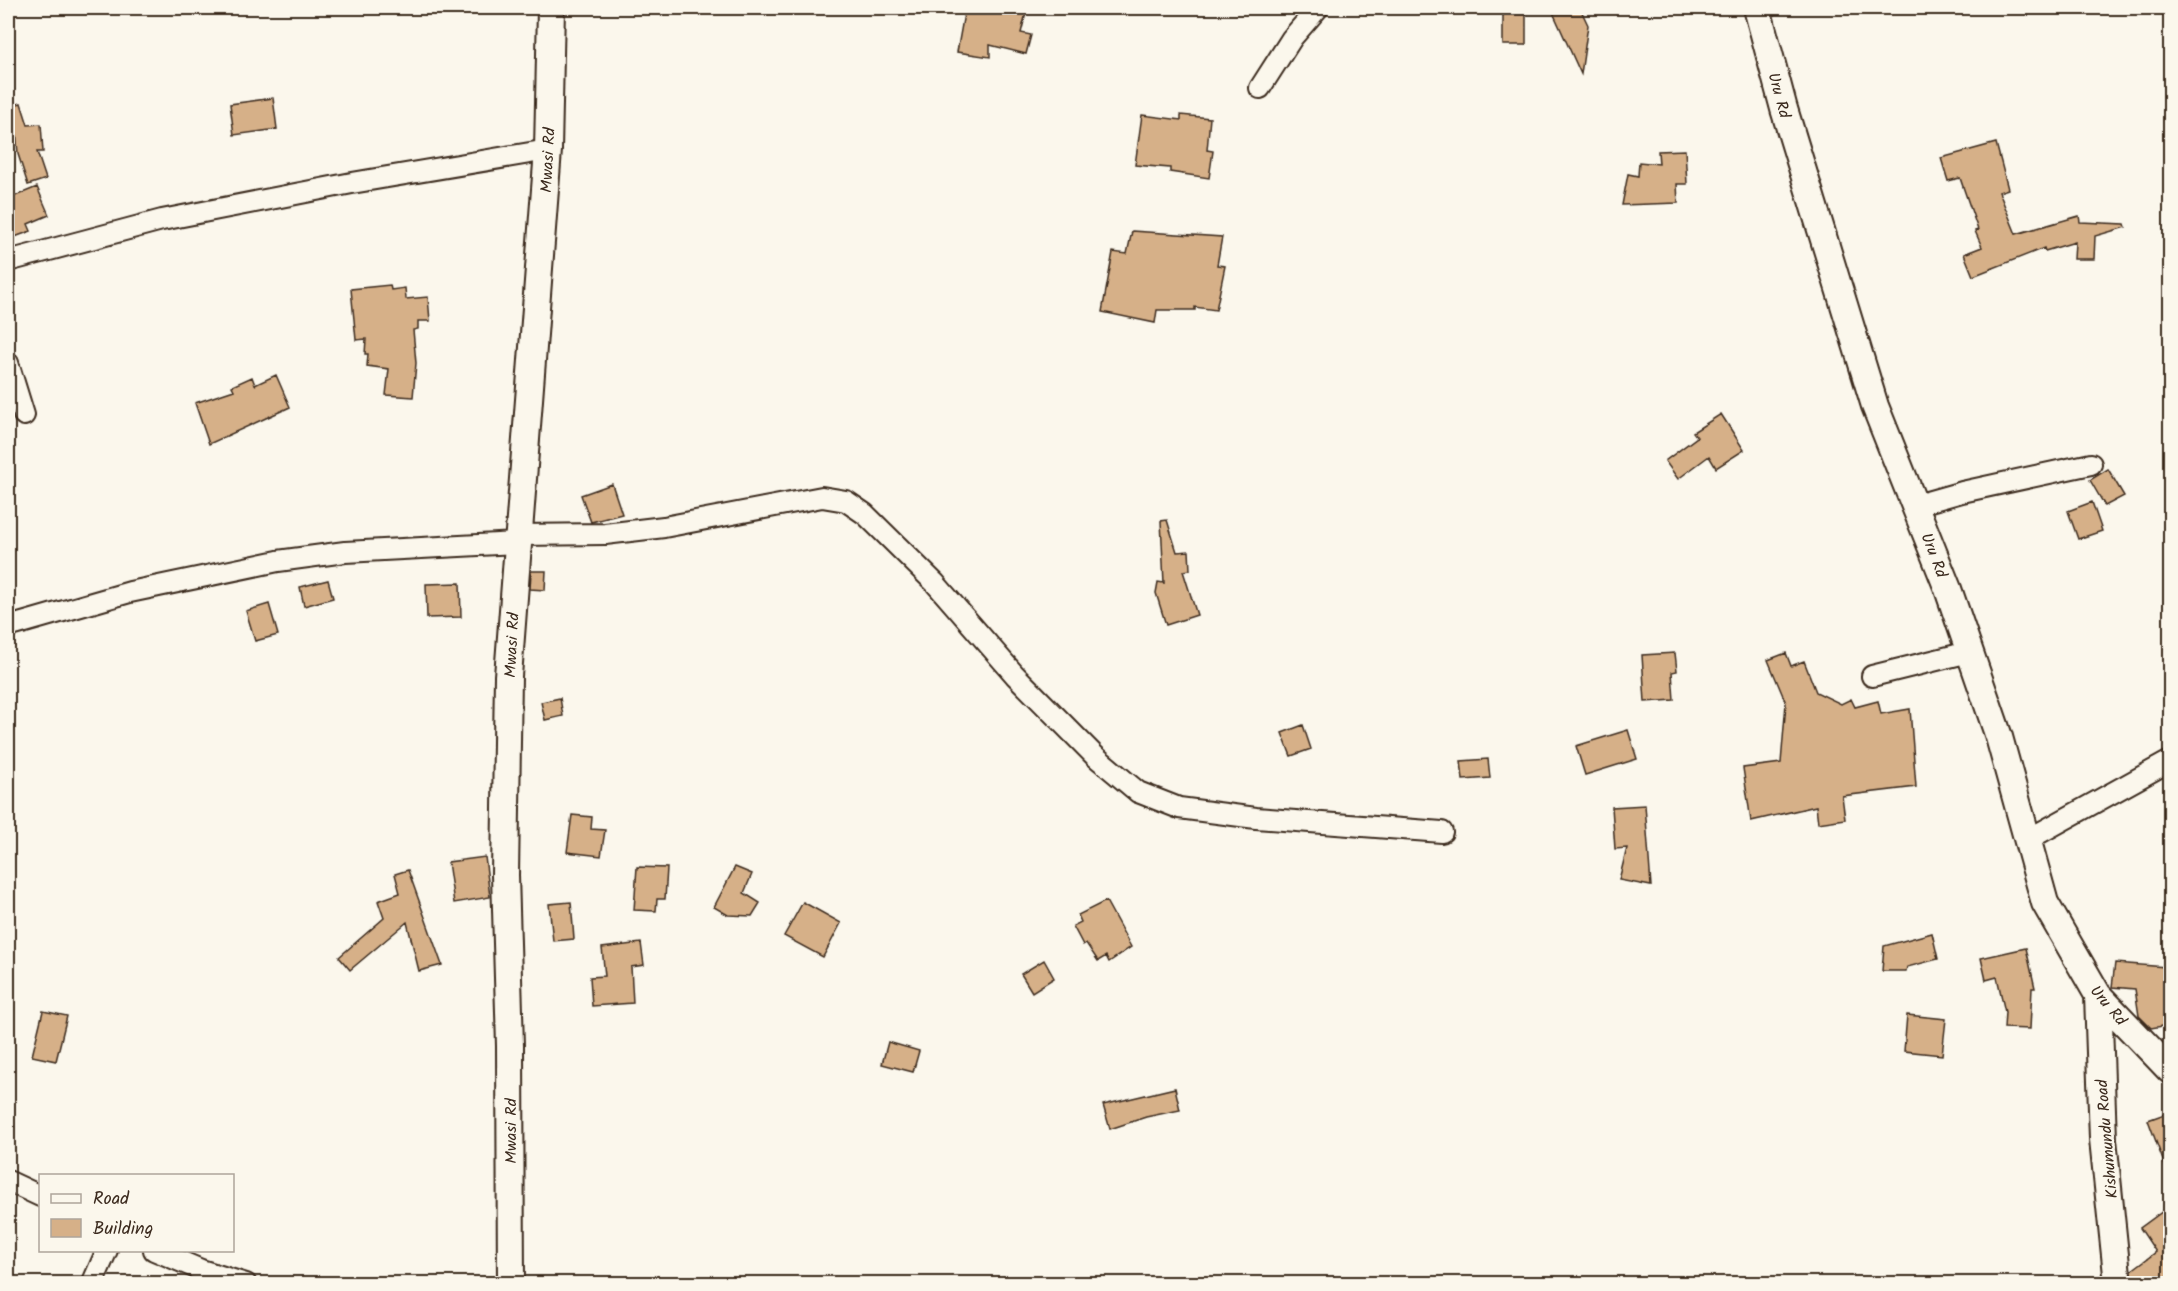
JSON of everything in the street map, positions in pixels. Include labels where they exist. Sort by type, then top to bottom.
[{"type":"street","name":"Mwasi Rd","points":[[511,1284],[510,1046],[505,875],[508,676],[548,150],[551,8]]},
{"type":"street","points":[[1260,88],[1292,38],[1318,8]]},
{"type":"street","name":"Uru Rd","points":[[1757,8],[1784,109],[1875,406],[1916,506],[1999,737],[2045,903],[2098,995],[2170,1070]]},
{"type":"street","points":[[8,261],[162,220],[352,183],[548,150]]},
{"type":"street","points":[[8,363],[24,415]]},
{"type":"street","points":[[1916,506],[1962,492],[2091,464]]},
{"type":"street","points":[[15,625],[130,592],[278,561],[345,552],[605,534],[664,527],[822,497],[846,501],[866,514],[927,575],[1015,675],[1095,756],[1138,792],[1179,808],[1256,818],[1442,832]]},
{"type":"street","points":[[1872,676],[1969,652]]},
{"type":"street","points":[[2027,840],[2170,761]]},
{"type":"street","name":"Kishumundu Road","points":[[2098,995],[2103,1139],[2118,1284]]},
{"type":"street","points":[[8,1181],[39,1196]]},
{"type":"street","points":[[92,1284],[107,1252]]},
{"type":"street","points":[[156,1252],[201,1270],[246,1284]]},
{"type":"building","points":[[965,8],[1003,8],[1026,13],[1021,33],[1031,35],[1026,54],[990,45],[990,57],[957,52]]},
{"type":"building","points":[[1551,8],[1580,8],[1588,25],[1581,74]]},
{"type":"building","points":[[1503,10],[1526,10],[1526,45],[1503,45]]},
{"type":"building","points":[[273,98],[277,129],[234,135],[230,104]]},
{"type":"building","points":[[21,103],[28,125],[41,124],[43,152],[37,152],[46,179],[28,185],[18,154],[14,105]]},
{"type":"building","points":[[1142,115],[1181,120],[1181,115],[1210,118],[1207,150],[1213,151],[1209,178],[1170,172],[1170,168],[1135,165]]},
{"type":"building","points":[[1996,143],[2008,189],[1999,192],[2016,234],[2079,216],[2080,222],[2125,224],[2126,227],[2095,236],[2094,259],[2074,259],[2075,242],[2045,251],[2044,248],[1973,276],[1964,254],[1982,247],[1975,231],[1978,230],[1960,178],[1948,181],[1941,158]]},
{"type":"building","points":[[1685,150],[1687,184],[1677,184],[1678,203],[1622,205],[1628,174],[1638,176],[1639,162],[1659,164],[1658,151]]},
{"type":"building","points":[[37,187],[49,215],[28,224],[31,231],[12,238],[8,226],[8,199]]},
{"type":"building","points":[[1132,231],[1222,237],[1217,265],[1225,266],[1216,310],[1195,307],[1195,310],[1157,310],[1155,323],[1102,312],[1113,252],[1127,254]]},
{"type":"building","points":[[390,285],[391,290],[405,288],[406,299],[428,297],[430,321],[418,321],[418,329],[413,330],[416,363],[413,397],[386,395],[389,369],[367,366],[366,339],[356,340],[351,289]]},
{"type":"building","points":[[276,375],[290,407],[209,444],[195,403],[234,390],[232,386],[252,377],[255,385]]},
{"type":"building","points":[[1721,414],[1744,450],[1716,468],[1709,456],[1678,479],[1665,461],[1697,437],[1693,432]]},
{"type":"building","points":[[2108,469],[2124,496],[2105,506],[2090,480]]},
{"type":"building","points":[[612,484],[622,514],[591,522],[581,495]]},
{"type":"building","points":[[2092,502],[2102,531],[2078,539],[2068,511]]},
{"type":"building","points":[[1167,520],[1177,552],[1189,551],[1190,570],[1183,571],[1197,615],[1166,625],[1156,593],[1158,582],[1164,583],[1161,521]]},
{"type":"building","points":[[531,571],[546,571],[545,590],[530,589]]},
{"type":"building","points":[[328,580],[333,598],[304,606],[300,587]]},
{"type":"building","points":[[460,583],[461,617],[427,618],[426,584]]},
{"type":"building","points":[[269,604],[278,635],[255,641],[246,611]]},
{"type":"building","points":[[1675,653],[1677,671],[1672,672],[1674,700],[1645,702],[1642,655]]},
{"type":"building","points":[[1786,653],[1791,666],[1804,661],[1816,692],[1841,704],[1851,699],[1855,707],[1878,701],[1881,714],[1910,709],[1916,787],[1842,796],[1845,819],[1818,823],[1816,806],[1751,821],[1743,768],[1781,763],[1786,703],[1768,660]]},
{"type":"building","points":[[560,698],[563,716],[545,720],[541,702]]},
{"type":"building","points":[[1303,725],[1311,749],[1291,756],[1282,733]]},
{"type":"building","points":[[1628,730],[1637,759],[1585,775],[1576,746]]},
{"type":"building","points":[[1488,759],[1490,778],[1463,780],[1461,761]]},
{"type":"building","points":[[1645,805],[1651,886],[1619,880],[1627,848],[1615,849],[1612,807]]},
{"type":"building","points":[[572,815],[592,817],[591,829],[605,830],[601,856],[567,852]]},
{"type":"building","points":[[485,857],[490,897],[454,903],[448,862]]},
{"type":"building","points":[[637,867],[667,868],[665,899],[657,899],[656,911],[634,910]]},
{"type":"building","points":[[735,867],[752,874],[744,893],[760,903],[752,916],[728,915],[714,907]]},
{"type":"building","points":[[408,870],[442,965],[419,971],[407,922],[350,970],[339,957],[384,918],[378,901],[400,893],[395,874]]},
{"type":"building","points":[[1106,901],[1131,947],[1109,962],[1106,956],[1098,961],[1086,943],[1083,945],[1073,926],[1081,922],[1078,915]]},
{"type":"building","points":[[571,902],[574,939],[553,941],[549,904]]},
{"type":"building","points":[[803,902],[841,923],[823,957],[784,936]]},
{"type":"building","points":[[1932,933],[1938,959],[1907,967],[1906,971],[1882,971],[1884,946]]},
{"type":"building","points":[[641,943],[644,965],[631,967],[633,1003],[592,1006],[590,977],[605,976],[602,948]]},
{"type":"building","points":[[2026,948],[2035,988],[2032,988],[2030,1029],[2004,1028],[2005,1012],[1997,977],[1986,980],[1981,958]]},
{"type":"building","points":[[1044,960],[1054,978],[1032,992],[1021,974]]},
{"type":"building","points":[[2115,963],[2166,967],[2168,991],[2165,991],[2169,1025],[2151,1028],[2139,1016],[2135,989],[2112,987]]},
{"type":"building","points":[[43,1011],[67,1016],[56,1061],[32,1056]]},
{"type":"building","points":[[1907,1015],[1946,1019],[1942,1055],[1904,1051]]},
{"type":"building","points":[[888,1042],[919,1051],[913,1072],[882,1064]]},
{"type":"building","points":[[1175,1088],[1180,1110],[1146,1117],[1110,1129],[1103,1105]]},
{"type":"building","points":[[2170,1112],[2170,1174],[2168,1174],[2148,1120]]},
{"type":"building","points":[[2170,1206],[2170,1284],[2133,1284],[2132,1270],[2156,1252],[2140,1228]]}]
